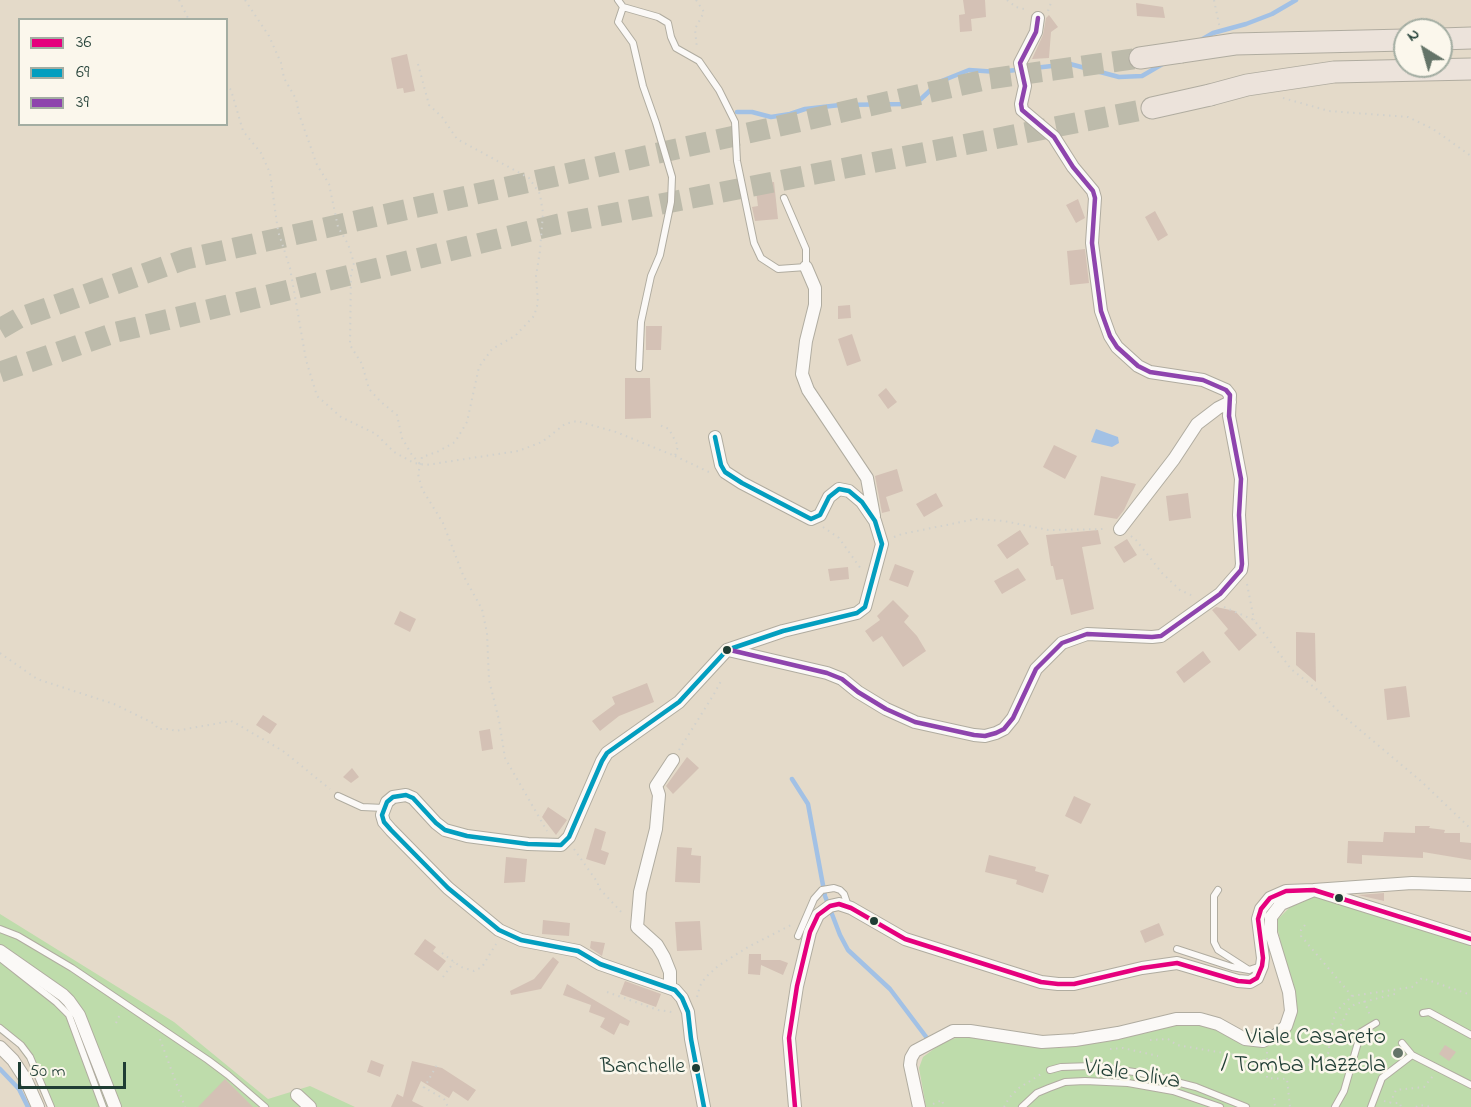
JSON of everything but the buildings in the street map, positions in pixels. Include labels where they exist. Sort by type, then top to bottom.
[{"type":"highway","points":[[1453,39],[1471,38]]},
{"type":"highway","points":[[1140,58],[1235,44],[1393,40]]},
{"type":"highway","points":[[1152,108],[1247,85],[1334,72],[1471,69]]},
{"type":"street","points":[[723,654],[827,673],[842,679],[886,709],[915,722],[985,736],[996,734],[1009,723],[1036,669],[1062,643],[1087,634],[1161,636],[1208,603],[1233,580],[1242,564],[1239,531],[1240,479],[1229,416],[1228,392],[1212,383],[1193,377],[1150,372],[1138,366],[1117,347],[1110,336],[1101,311],[1092,243],[1095,198],[1093,191],[1053,137],[1022,110],[1025,86],[1020,63],[1036,32],[1038,18]]},
{"type":"street","points":[[704,1107],[688,1012],[682,998],[670,988],[600,964],[578,951],[521,940],[499,930],[448,888],[391,830],[384,822],[382,815],[384,808],[393,797],[406,795],[445,830],[467,836],[561,844],[607,753],[679,702],[723,654],[783,631],[857,613],[865,607],[882,544],[867,478],[808,390],[802,374],[806,342],[815,305],[815,288],[806,267]]},
{"type":"street","points":[[1120,529],[1174,459],[1197,424],[1230,402]]},
{"type":"street","points":[[715,437],[721,465],[725,472],[742,483],[811,519],[820,515],[834,492],[844,489],[862,502],[875,521]]},
{"type":"street","points":[[670,988],[670,972],[664,957],[657,945],[637,927],[640,892],[656,829],[659,795],[656,786],[673,760]]},
{"type":"street","points":[[795,1107],[789,1038],[797,986],[810,932],[821,911],[839,904],[848,906],[905,939],[1041,982],[1074,984],[1142,968],[1177,963],[1238,981],[1250,982],[1257,978],[1262,966],[1258,919],[1261,909],[1270,898],[1286,891],[1412,883],[1471,885]]},
{"type":"street","points":[[919,1107],[910,1065],[911,1058],[915,1051],[953,1031],[970,1031],[1042,1042],[1075,1040],[1118,1033],[1176,1019],[1200,1019],[1218,1024],[1245,1039],[1254,1041],[1263,1041],[1278,1034],[1286,1026],[1290,1011],[1289,992],[1271,933],[1270,917],[1281,904],[1314,890],[1471,939]]},
{"type":"street","points":[[0,951],[69,1001],[83,1024],[115,1107]]},
{"type":"street","points":[[0,1047],[13,1060],[26,1080],[38,1107]]},
{"type":"street","points":[[297,1095],[310,1107]]},
{"type":"lane","points":[[618,0],[623,7],[658,17],[668,23],[676,48],[699,61],[719,90],[735,122],[737,161],[754,243],[761,258],[778,269],[806,267],[806,249],[784,198]]},
{"type":"lane","points":[[623,7],[618,22],[633,43],[643,86],[672,177],[671,202],[660,255],[651,276],[642,322],[639,368]]},
{"type":"lane","points":[[338,796],[362,807],[384,808]]},
{"type":"lane","points":[[798,936],[817,893],[828,888],[840,890],[848,906]]},
{"type":"lane","points":[[1218,890],[1214,896],[1214,942],[1218,950],[1249,969]]},
{"type":"lane","points":[[0,929],[18,936],[72,968],[228,1075],[265,1107]]},
{"type":"lane","points":[[1177,949],[1232,967],[1249,969],[1262,966]]},
{"type":"lane","points":[[0,958],[69,1015],[103,1107]]},
{"type":"lane","points":[[1424,1013],[1429,1012],[1471,1035]]},
{"type":"lane","points":[[1335,1107],[1344,1091],[1351,1060],[1361,1032],[1376,1024]]},
{"type":"lane","points":[[0,1028],[21,1045],[30,1057],[51,1107]]},
{"type":"lane","points":[[1402,1043],[1412,1055],[1471,1085]]},
{"type":"lane","points":[[1371,1107],[1382,1078],[1412,1055]]},
{"type":"lane","name":"Viale Oliva","points":[[1050,1070],[1061,1067],[1093,1066],[1141,1073],[1196,1088],[1246,1107]]},
{"type":"lane","points":[[1022,1107],[1037,1093],[1049,1088],[1065,1082],[1085,1081],[1128,1083],[1173,1091],[1220,1107]]},
{"type":"path","points":[[179,0],[188,18]]},
{"type":"path","points":[[245,0],[269,36],[281,63],[284,78],[296,99],[317,165],[329,184],[338,227],[348,244],[354,263],[351,274],[350,345],[362,364],[369,389],[397,415],[402,438],[412,456],[420,464]]},
{"type":"path","points":[[696,0],[704,12],[695,29],[699,61]]},
{"type":"path","points":[[1007,0],[1016,7],[1033,11],[1038,18]]},
{"type":"path","points":[[418,64],[429,105],[442,117],[457,139],[529,178],[540,194],[543,213],[536,276],[538,303],[534,316],[515,336],[492,349],[479,367],[467,422],[455,442],[420,460],[418,474],[422,489],[443,523],[463,575],[482,609],[487,633],[489,680],[505,758],[561,844],[584,860],[598,883],[597,886],[610,902],[637,927]]},
{"type":"path","points":[[228,86],[243,131],[261,153],[270,172],[278,231],[290,268],[306,360],[317,396],[341,417],[376,434],[394,453],[420,464],[434,464],[518,450],[542,442],[565,424],[577,421],[616,432],[675,456],[678,446],[669,429],[657,424]]},
{"type":"path","points":[[1277,96],[1329,111],[1408,117],[1433,129],[1471,156]]},
{"type":"path","points":[[811,519],[839,538],[870,582]]},
{"type":"path","points":[[882,544],[902,534],[976,519],[1005,521],[1048,530],[1120,529],[1136,540],[1162,573],[1180,590],[1195,597]]},
{"type":"path","points":[[1242,564],[1254,620],[1291,669],[1422,782],[1471,829]]},
{"type":"path","points":[[1208,603],[1235,610],[1254,620]]},
{"type":"path","points":[[0,653],[38,679],[114,704],[155,724],[158,729],[174,731],[231,722],[237,724],[283,751],[338,796]]},
{"type":"path","points":[[673,760],[721,681],[723,654]]},
{"type":"path","points":[[607,992],[658,1010],[693,1011],[700,986],[711,972],[748,947],[799,920],[809,909]]},
{"type":"path","points":[[1305,925],[1301,930],[1301,936],[1352,996]]},
{"type":"path","points":[[442,953],[468,970],[478,970],[493,952],[500,937],[499,930]]},
{"type":"path","points":[[443,977],[454,962]]},
{"type":"path","points":[[1412,987],[1422,978],[1471,995]]},
{"type":"path","points":[[1338,1031],[1349,1009],[1355,1004],[1400,993]]},
{"type":"path","points":[[1364,1001],[1376,1024]]},
{"type":"path","points":[[155,1025],[185,1107]]},
{"type":"path","points":[[1105,1049],[1123,1048],[1158,1056]]},
{"type":"path","points":[[1263,1050],[1267,1048],[1267,1078],[1287,1079],[1290,1107]]},
{"type":"path","points":[[437,1065],[423,1088],[444,1099],[448,1107]]},
{"type":"path","points":[[1390,1103],[1396,1090],[1424,1087],[1439,1069]]},
{"type":"path","points":[[1004,1107],[1009,1098],[1024,1084],[1050,1070]]},
{"type":"path","points":[[1375,1097],[1390,1103],[1400,1102],[1401,1107]]},
{"type":"path","points":[[1274,1098],[1275,1107]]},
{"type":"path","points":[[933,1104],[942,1100],[944,1107]]},
{"type":"path","points":[[1416,1107],[1420,1105],[1433,1107]]},
{"type":"green space","points":[[1310,896],[1328,898],[1471,943],[1471,1107],[926,1107],[919,1068],[923,1057],[942,1043],[964,1035],[1034,1047],[1063,1048],[1167,1025],[1210,1025],[1269,1043],[1294,1006],[1276,921],[1291,906]]},
{"type":"green space","points":[[0,914],[174,1022],[268,1099],[310,1086],[355,1107],[48,1107],[33,1068],[15,1043],[0,1033]]},
{"type":"water","points":[[1096,429],[1118,437],[1119,443],[1112,447],[1091,442]]},
{"type":"waterway","points":[[1201,40],[1213,33],[1272,14],[1296,0]]},
{"type":"waterway","points":[[737,112],[752,112],[771,117],[805,109],[840,105],[906,104],[921,99],[939,82],[969,70],[998,72],[1070,64],[1119,77],[1142,76],[1166,62]]},
{"type":"waterway","points":[[792,779],[808,804],[825,896],[840,935],[848,950],[890,989],[927,1038]]},
{"type":"waterway","points":[[0,1069],[19,1089],[28,1107]]},
{"type":"tunnel","points":[[0,329],[19,318],[186,259],[989,79],[1140,58]]},
{"type":"tunnel","points":[[0,372],[117,332],[559,224],[1152,108]]},
{"type":"transit line","name":"39","points":[[730,650],[827,673],[842,679],[886,709],[915,722],[985,736],[1004,729],[1013,718],[1036,669],[1062,643],[1087,634],[1161,636],[1220,594],[1241,570],[1239,515],[1241,479],[1229,416],[1230,395],[1226,390],[1203,380],[1150,372],[1138,366],[1117,347],[1110,336],[1101,311],[1092,243],[1095,198],[1093,191],[1073,167],[1054,137],[1022,110],[1025,86],[1020,63],[1036,32],[1038,18]]},
{"type":"transit line","name":"69","points":[[704,1107],[688,1012],[682,998],[675,990],[600,964],[578,951],[521,940],[499,930],[448,888],[391,830],[384,822],[382,815],[387,802],[393,797],[406,795],[413,798],[445,830],[467,836],[528,844],[561,845],[569,837],[607,753],[679,702],[727,650],[783,631],[857,613],[865,607],[882,544],[875,521],[862,502],[849,491],[839,489],[829,497],[820,515],[811,519],[725,472],[721,465],[715,437]]},
{"type":"transit line","name":"36","points":[[795,1107],[789,1038],[797,986],[810,932],[818,915],[830,906],[839,904],[851,908],[905,939],[1041,982],[1058,984],[1074,984],[1142,968],[1177,963],[1238,981],[1250,982],[1257,978],[1262,966],[1258,919],[1261,909],[1270,898],[1286,891],[1314,890],[1471,939]]},
{"type":"place","name":"Viale Casareto / Tomba Mazzola","points":[[1398,1053]]},
{"type":"place","name":"Banchelle","points":[[696,1068]]}]
